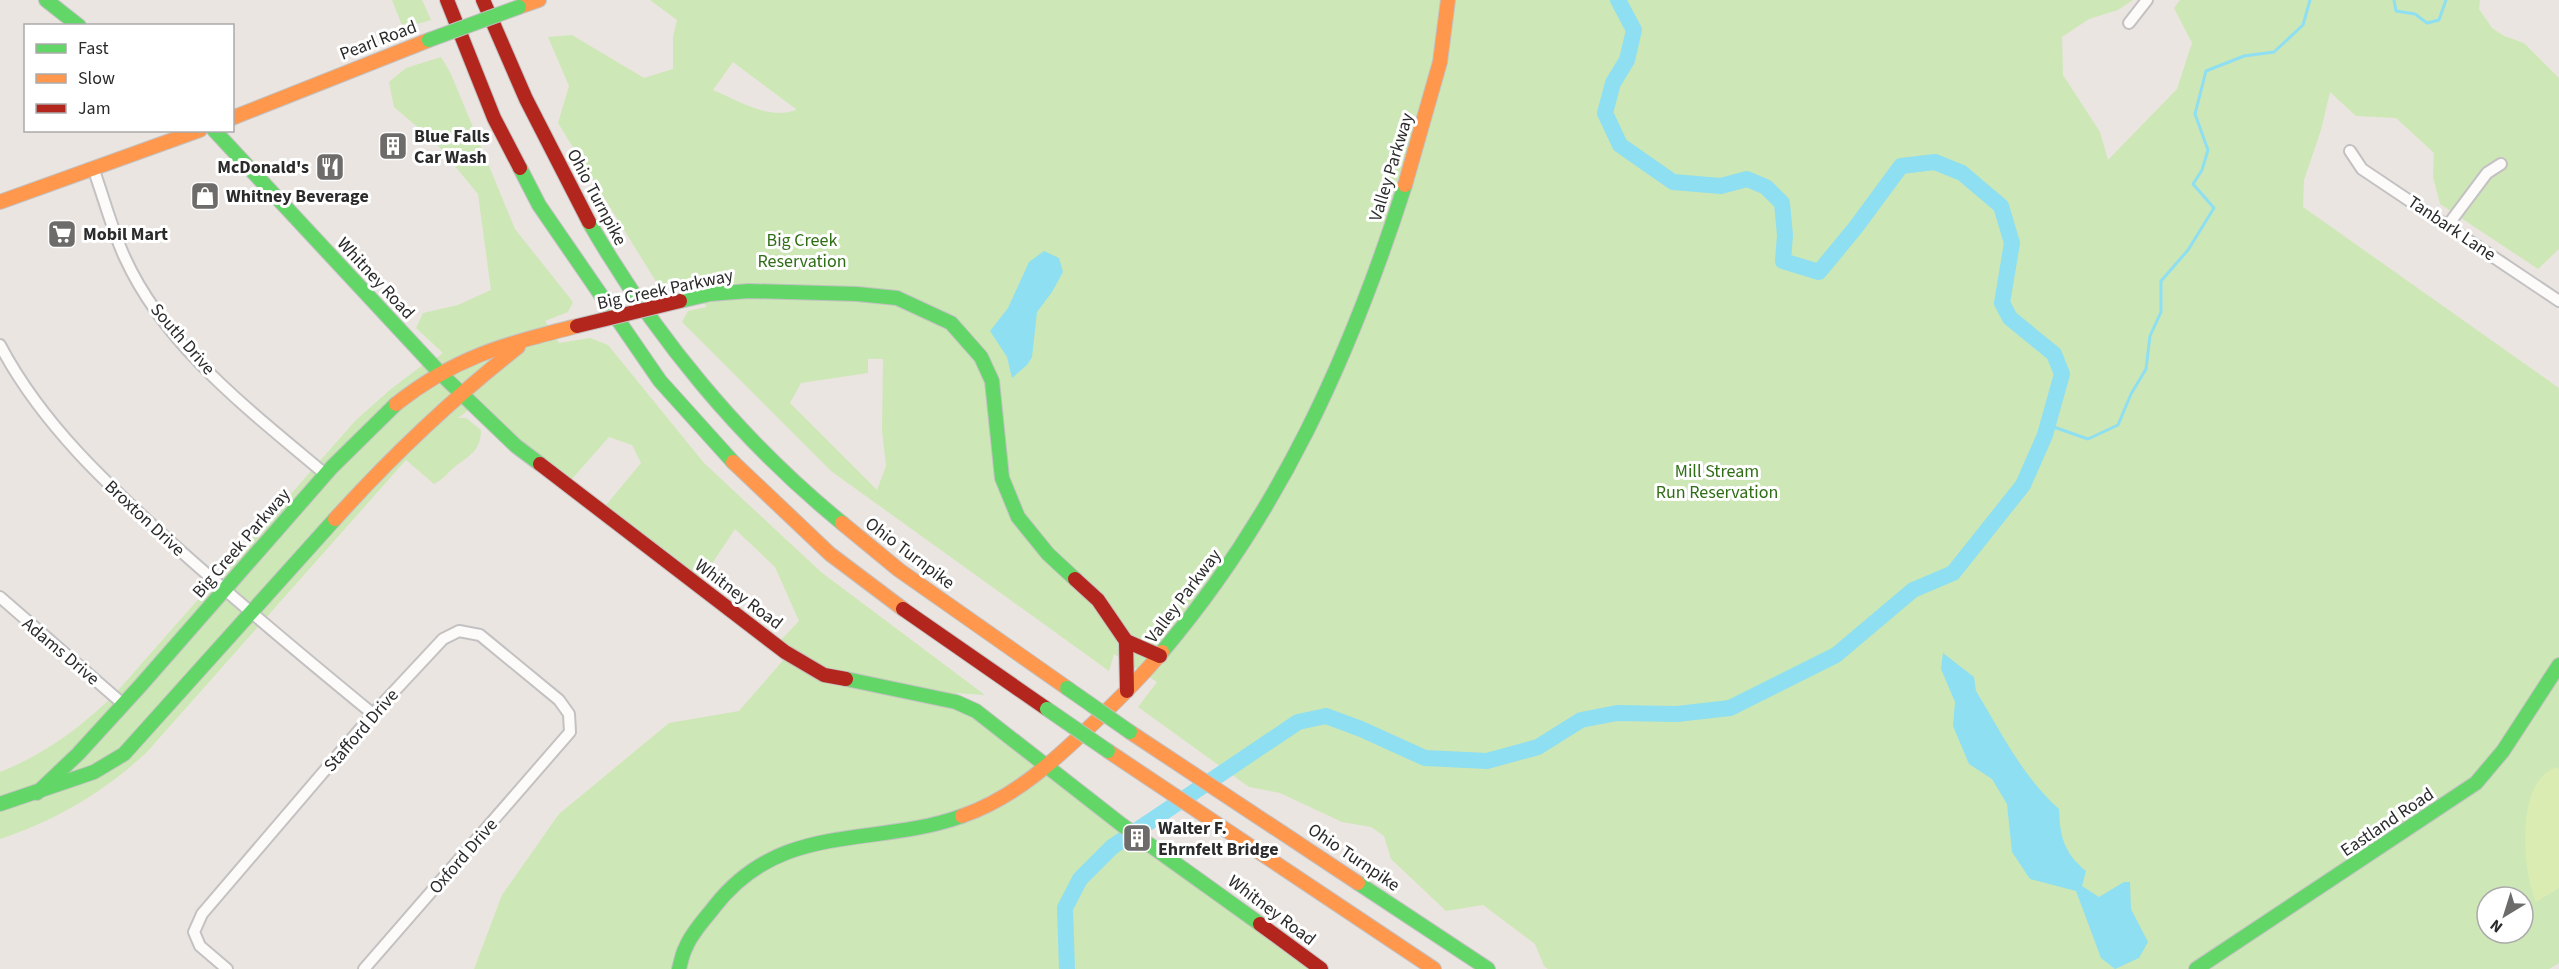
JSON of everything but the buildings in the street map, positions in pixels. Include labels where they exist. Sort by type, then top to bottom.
[{"type":"main road","points":[[46,0],[76,24]]},
{"type":"main road","points":[[447,0],[494,118],[539,205],[660,381],[743,474],[830,554],[913,616],[1145,777],[1434,969]]},
{"type":"main road","name":"Ohio Turnpike","points":[[483,0],[526,99],[569,186],[616,269],[682,360],[750,438],[822,507],[898,570],[1130,732],[1488,969]]},
{"type":"main road","name":"Pearl Road","points":[[234,117],[429,40],[539,0]]},
{"type":"main road","name":"Valley Parkway","points":[[679,969],[686,945],[715,905],[761,864],[783,852],[813,842],[933,825],[996,802],[1022,786],[1110,711],[1160,656],[1199,608],[1255,526],[1295,459],[1348,345],[1400,206],[1441,61],[1448,0]]},
{"type":"main road","points":[[0,202],[194,132]]},
{"type":"main road","name":"Whitney Road","points":[[216,132],[440,373],[516,446],[785,652],[824,675],[956,702],[976,711],[1122,825],[1199,878],[1321,969]]},
{"type":"main road","name":"Big Creek Parkway","points":[[37,793],[67,766],[123,704],[225,591],[325,474],[362,436],[440,373],[487,352],[531,338],[710,294],[749,291],[857,294],[897,298],[951,322],[981,357],[992,381],[1002,478],[1018,517],[1048,554],[1098,600],[1126,641]]},
{"type":"main road","name":"Big Creek Parkway","points":[[0,804],[94,772],[124,754],[375,476],[461,394],[509,353],[531,338]]},
{"type":"main road","points":[[1127,691],[1126,641],[1160,656]]},
{"type":"main road","name":"Eastland Road","points":[[2196,969],[2476,783],[2502,751],[2559,665]]},
{"type":"street","points":[[2129,23],[2147,0]]},
{"type":"street","name":"Tanbark Lane","points":[[2350,151],[2362,169],[2559,301]]},
{"type":"street","points":[[2448,225],[2487,173],[2501,164]]},
{"type":"street","name":"South Drive","points":[[93,168],[125,259],[155,309],[189,351],[247,408],[325,474]]},
{"type":"street","name":"Broxton Drive","points":[[0,345],[41,409],[82,460],[251,614],[373,714]]},
{"type":"street","name":"Adams Drive","points":[[0,597],[123,704]]},
{"type":"street","name":"Stafford Drive","points":[[227,969],[200,946],[194,932],[202,914],[373,714],[443,639],[459,631],[480,635],[559,700],[569,714],[570,732],[561,743]]},
{"type":"street","name":"Oxford Drive","points":[[364,969],[561,743]]},
{"type":"green space","points":[[392,0],[422,0],[431,20],[403,28]]},
{"type":"green space","name":"Mill Stream Run Reservation","points":[[650,0],[2133,0],[2118,10],[2089,19],[2062,37],[2063,75],[2100,132],[2108,160],[2177,89],[2192,43],[2174,8],[2180,0],[2480,0],[2479,9],[2492,28],[2504,36],[2524,43],[2559,78],[2559,249],[2538,269],[2440,204],[2433,177],[2434,153],[2396,118],[2356,116],[2330,92],[2321,130],[2304,180],[2303,207],[2559,388],[2559,963],[2549,969],[1548,969],[1544,966],[1535,944],[1483,905],[1446,911],[1391,859],[1384,836],[1371,827],[1342,822],[1280,793],[1249,787],[1138,707],[1157,682],[1114,654],[1109,671],[831,471],[682,322],[688,311],[707,307],[689,283],[660,288],[558,123],[569,86],[548,37],[572,35],[644,78],[673,69],[673,37],[677,20]],"holes":[[[733,62],[796,109],[775,113],[764,111],[713,90]],[[868,359],[883,359],[882,431],[886,466],[877,490],[790,403],[801,383],[868,373]]]},
{"type":"green space","points":[[441,57],[451,74],[515,229],[573,302],[568,312],[545,321],[559,343],[590,338],[608,345],[704,463],[821,572],[985,695],[956,693],[1322,969],[474,969],[502,895],[559,814],[669,723],[739,711],[793,649],[781,640],[799,621],[775,567],[735,529],[701,580],[606,505],[641,463],[632,445],[609,437],[571,480],[560,479],[475,405],[458,418],[466,418],[481,430],[481,437],[474,451],[434,484],[406,460],[146,753],[113,781],[78,804],[41,823],[0,839],[0,772],[32,757],[61,739],[114,695],[356,420],[391,389],[432,358],[434,360],[443,353],[416,328],[423,313],[458,305],[491,290],[478,194],[435,142],[394,107],[389,82],[406,68]]},
{"type":"green space","points":[[2557,767],[2559,769],[2559,888],[2536,902],[2535,885],[2530,885],[2527,869],[2526,827],[2528,807],[2534,789],[2543,775]]},
{"type":"water","points":[[1044,251],[1059,258],[1063,272],[1037,312],[1032,357],[1027,365],[1012,378],[1007,357],[990,331],[1008,308],[1029,262]]},
{"type":"water","points":[[1943,653],[1974,677],[1976,691],[2013,753],[2034,782],[2059,809],[2062,836],[2068,851],[2086,871],[2082,886],[2099,897],[2124,882],[2130,882],[2131,909],[2148,942],[2139,958],[2115,969],[2101,958],[2076,891],[2030,879],[2012,852],[2007,804],[1992,779],[1969,764],[1953,726],[1955,702],[1941,669]]},
{"type":"waterway","points":[[1067,969],[1065,908],[1080,879],[1112,847],[1298,722],[1326,716],[1425,758],[1487,761],[1538,747],[1581,720],[1617,713],[1677,714],[1730,708],[1836,655],[1913,590],[1953,573],[2023,485],[2045,435],[2062,374],[2054,354],[2010,318],[2002,303],[2012,243],[2001,206],[1962,173],[1935,162],[1901,166],[1819,272],[1783,261],[1785,235],[1782,203],[1766,187],[1747,179],[1721,186],[1673,182],[1620,145],[1605,113],[1613,83],[1627,60],[1634,30],[1618,0]]},
{"type":"waterway","points":[[2048,425],[2088,439],[2118,425],[2131,394],[2146,369],[2150,336],[2161,312],[2161,281],[2188,250],[2214,208],[2193,184],[2202,170],[2208,150],[2195,114],[2206,71],[2244,56],[2274,52],[2303,25],[2310,0]]},
{"type":"waterway","points":[[2394,0],[2396,11],[2415,14],[2427,23],[2439,20],[2446,0]]},
{"type":"traffic: fast","points":[[46,0],[76,24]]},
{"type":"traffic: fast","points":[[429,40],[519,7]]},
{"type":"traffic: fast","points":[[216,132],[440,373],[516,446],[540,464]]},
{"type":"traffic: fast","points":[[520,168],[539,205],[660,381],[733,462]]},
{"type":"traffic: fast","points":[[1162,652],[1204,599],[1242,545],[1307,431],[1360,311],[1405,185]]},
{"type":"traffic: fast","points":[[589,222],[642,305],[702,384],[769,457],[842,523]]},
{"type":"traffic: fast","points":[[680,301],[710,294],[749,291],[857,294],[897,298],[951,323],[981,357],[992,381],[1002,478],[1018,517],[1048,554],[1075,579]]},
{"type":"traffic: fast","points":[[37,793],[78,754],[141,685],[332,467],[396,404]]},
{"type":"traffic: fast","points":[[0,804],[94,772],[124,754],[335,519]]},
{"type":"traffic: fast","points":[[2196,969],[2476,783],[2503,751],[2559,665]]},
{"type":"traffic: fast","points":[[846,679],[956,702],[976,711],[1122,825],[1260,924]]},
{"type":"traffic: fast","points":[[1067,688],[1130,732]]},
{"type":"traffic: fast","points":[[1047,709],[1108,751]]},
{"type":"traffic: fast","points":[[679,969],[689,941],[715,906],[741,879],[769,860],[799,848],[929,826],[962,816]]},
{"type":"traffic: fast","points":[[1358,883],[1488,969]]},
{"type":"traffic: slow","points":[[519,7],[539,0]]},
{"type":"traffic: slow","points":[[1405,185],[1440,62],[1448,0]]},
{"type":"traffic: slow","points":[[234,117],[429,40]]},
{"type":"traffic: slow","points":[[0,202],[194,132]]},
{"type":"traffic: slow","points":[[396,404],[440,374],[461,363],[503,346],[577,326]]},
{"type":"traffic: slow","points":[[335,519],[423,429],[518,347]]},
{"type":"traffic: slow","points":[[733,462],[830,554],[903,609]]},
{"type":"traffic: slow","points":[[842,523],[899,570],[1067,688]]},
{"type":"traffic: slow","points":[[962,816],[1001,798],[1052,761],[1084,733],[1162,652]]},
{"type":"traffic: slow","points":[[1130,732],[1358,883]]},
{"type":"traffic: slow","points":[[1108,751],[1434,969]]},
{"type":"traffic: jam","points":[[447,0],[494,118],[520,168]]},
{"type":"traffic: jam","points":[[483,0],[526,99],[589,222]]},
{"type":"traffic: jam","points":[[577,326],[680,301]]},
{"type":"traffic: jam","points":[[540,464],[785,652],[824,675],[846,679]]},
{"type":"traffic: jam","points":[[1075,579],[1098,600],[1126,641],[1127,691]]},
{"type":"traffic: jam","points":[[903,609],[1047,709]]},
{"type":"traffic: jam","points":[[1126,641],[1160,656]]},
{"type":"traffic: jam","points":[[1260,924],[1321,969]]},
{"type":"place","name":"Blue Falls Car Wash","points":[[393,146]]},
{"type":"place","name":"McDonald's","points":[[330,167]]},
{"type":"place","name":"Whitney Beverage","points":[[205,196]]},
{"type":"place","name":"Mobil Mart","points":[[62,234]]},
{"type":"place","name":"Walter F. Ehrnfelt Bridge","points":[[1137,838]]},
{"type":"park label","name":"Big Creek Reservation","points":[[802,250]]}]
